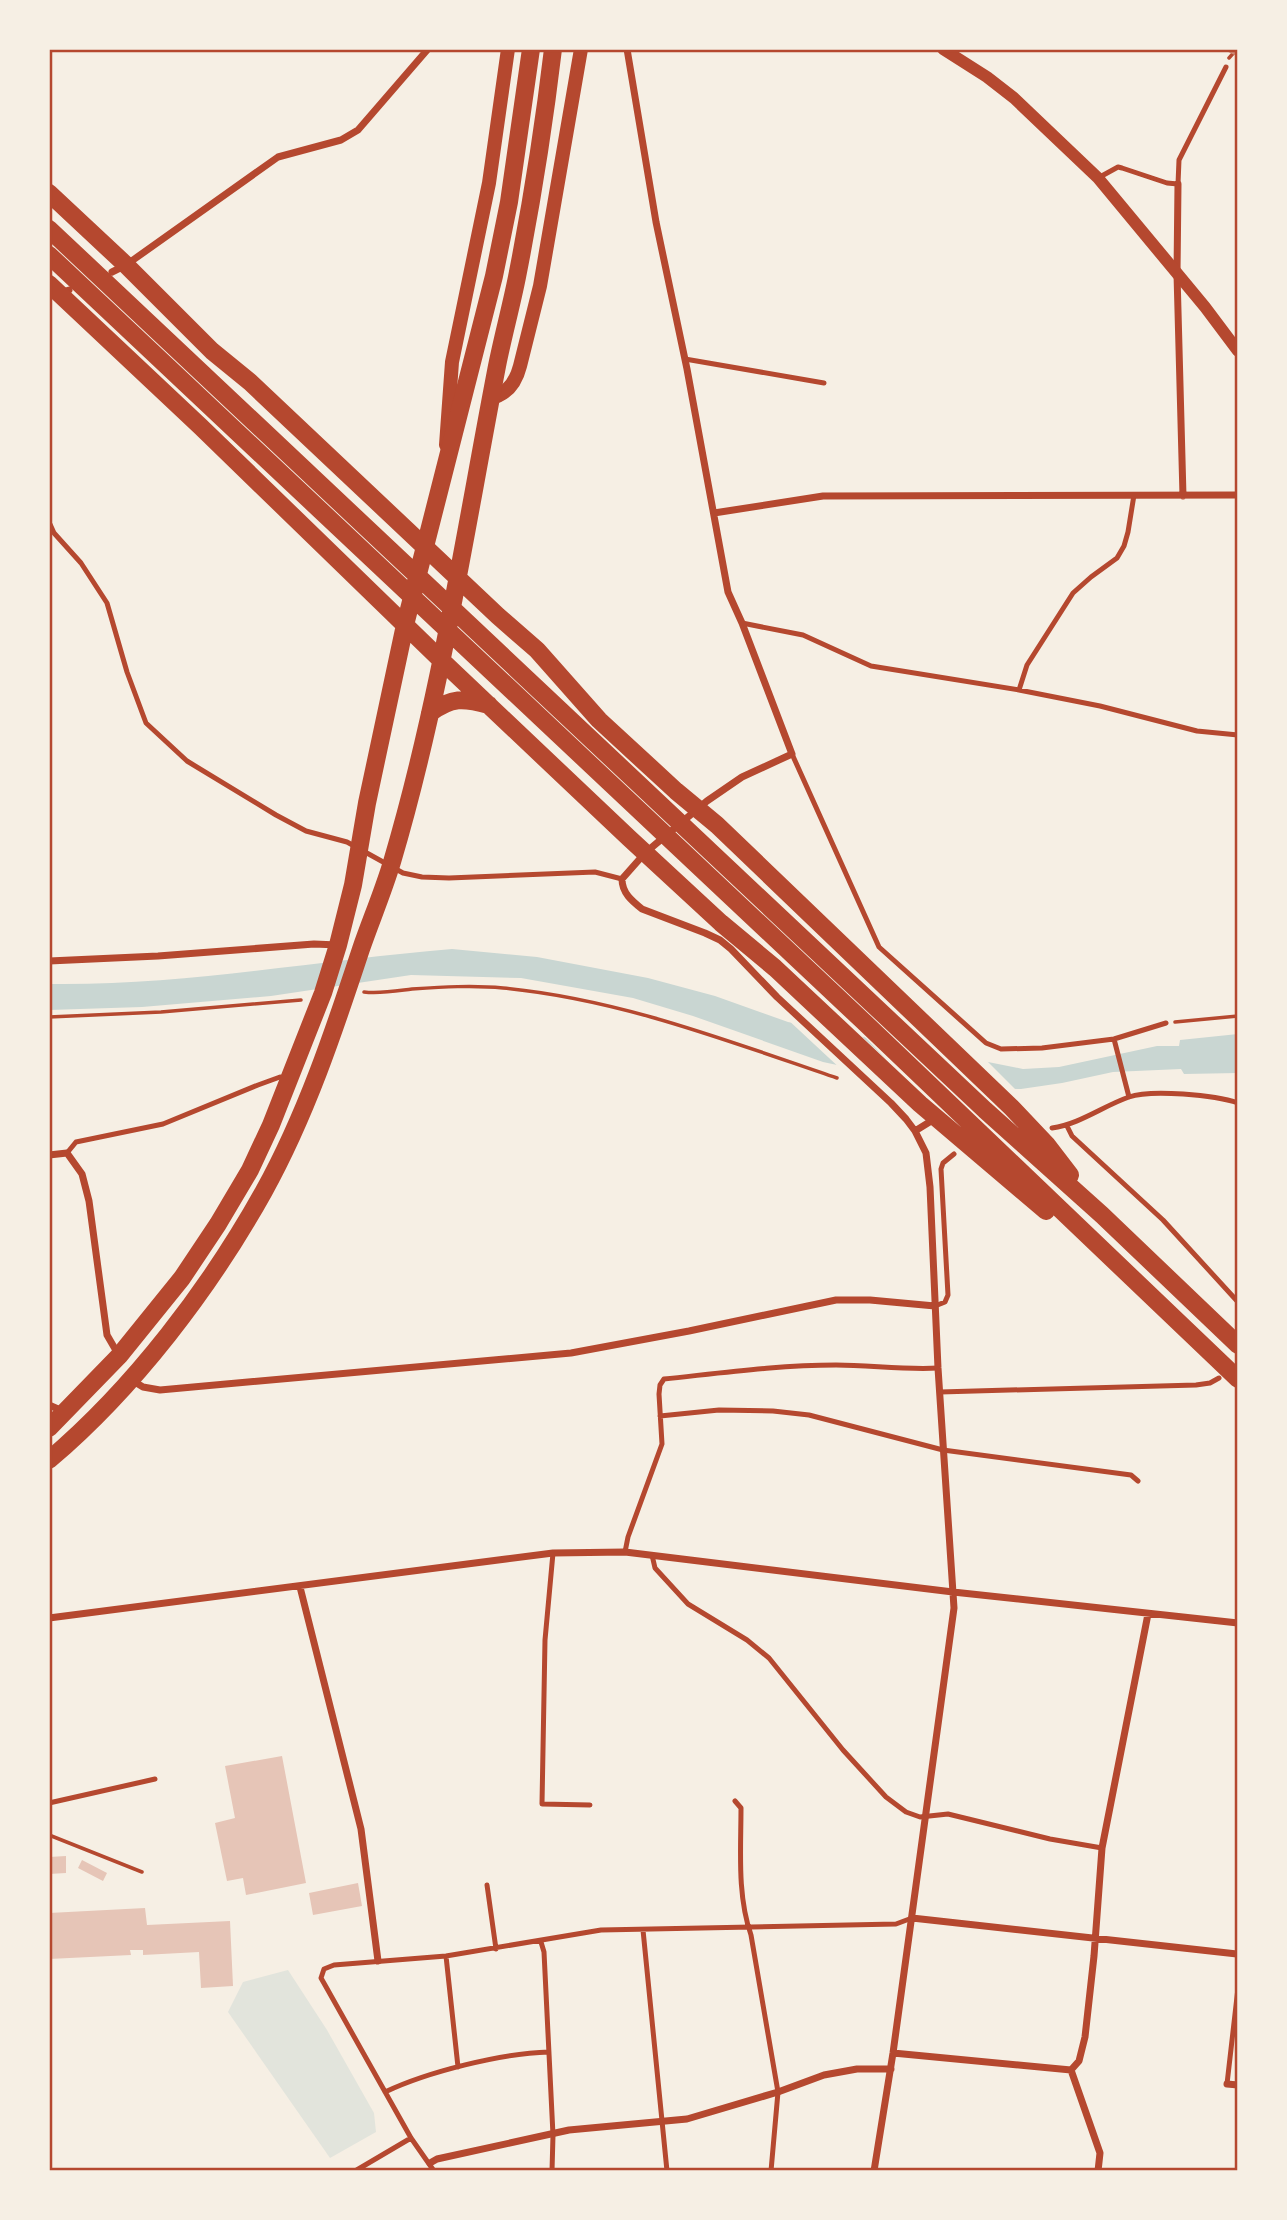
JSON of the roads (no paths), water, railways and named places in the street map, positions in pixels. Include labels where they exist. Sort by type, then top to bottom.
[{"type":"main road","points":[[445,464],[452,362],[483,217],[509,49]]},
{"type":"main road","points":[[49,1428],[57,1409],[119,1356],[182,1278],[218,1224],[250,1170],[323,993],[353,884],[358,848],[405,625],[494,276],[509,202],[531,49]]},
{"type":"main road","points":[[49,1460],[66,1446],[130,1379],[200,1292],[265,1189],[356,991],[361,949],[391,866],[430,713],[459,578],[491,398],[530,206],[553,49]]},
{"type":"main road","points":[[491,398],[501,396],[510,387],[520,366],[540,286],[580,49]]},
{"type":"main road","points":[[49,193],[119,269],[250,382],[537,650],[598,720],[698,809],[1012,1108],[1046,1145],[1102,1215]]},
{"type":"main road","points":[[49,229],[1238,1345]]},
{"type":"main road","points":[[54,260],[952,1105],[1238,1379]]},
{"type":"main road","points":[[56,291],[645,853],[807,998],[920,1104],[1061,1224],[1112,1259]]},
{"type":"main road","points":[[430,713],[444,703],[467,699],[489,705]]},
{"type":"street","points":[[119,269],[278,157],[341,140],[358,130],[428,49]]},
{"type":"street","points":[[627,49],[656,222],[685,359],[728,592],[743,623],[792,754],[742,777],[706,800],[645,853],[622,879],[622,886],[633,902],[642,909],[720,940],[891,1103],[915,1131],[926,1153],[930,1187],[938,1368],[954,1608],[891,2069],[874,2171]]},
{"type":"street","points":[[943,49],[1014,98],[1098,178],[1238,351]]},
{"type":"street","points":[[1178,184],[1177,274],[1183,496]]},
{"type":"street","points":[[714,513],[823,496],[1238,495]]},
{"type":"street","points":[[49,961],[314,944],[337,948]]},
{"type":"street","points":[[915,1131],[937,1118]]},
{"type":"street","points":[[49,1155],[67,1153],[82,1174],[89,1200],[107,1335],[119,1356]]},
{"type":"street","points":[[130,1379],[143,1387],[160,1390],[558,1355],[836,1300],[935,1306]]},
{"type":"street","points":[[49,1618],[553,1553],[625,1552],[1238,1623]]},
{"type":"street","points":[[300,1587],[361,1829],[378,1961]]},
{"type":"street","points":[[1071,2070],[1079,2061],[1085,2037],[1102,1848],[1148,1614]]},
{"type":"street","points":[[912,1918],[1237,1955]]},
{"type":"street","points":[[893,2053],[1071,2070]]},
{"type":"street","points":[[430,2163],[569,2130],[687,2119],[778,2092],[824,2075],[857,2069],[891,2069]]},
{"type":"street","points":[[1071,2070],[1100,2153],[1098,2171]]},
{"type":"street","points":[[1227,2084],[1238,2085]]},
{"type":"lane","points":[[1098,178],[1118,167],[1178,184],[1179,160],[1226,67]]},
{"type":"lane","points":[[685,359],[824,383]]},
{"type":"lane","points":[[1019,690],[1027,665],[1073,593],[1117,558],[1128,532],[1134,495]]},
{"type":"lane","points":[[49,522],[54,533],[81,563],[107,603],[127,672],[146,723],[187,761],[306,831],[347,842],[403,873],[422,877],[461,878],[595,872],[622,879]]},
{"type":"lane","points":[[743,623],[803,635],[871,666],[1019,690],[1100,706],[1197,731],[1238,736]]},
{"type":"lane","points":[[792,754],[879,947],[986,1043],[1001,1049],[1022,1049],[1115,1042],[1166,1023]]},
{"type":"lane","points":[[1115,1042],[1129,1097]]},
{"type":"lane","points":[[67,1153],[76,1142],[163,1124],[280,1077],[290,1078]]},
{"type":"lane","points":[[1052,1128],[1067,1126],[1140,1094],[1212,1096],[1238,1103]]},
{"type":"lane","points":[[1067,1126],[1072,1136],[1163,1220],[1238,1302]]},
{"type":"lane","points":[[935,1306],[945,1302],[947,1295],[941,1168],[954,1154]]},
{"type":"lane","points":[[625,1552],[662,1444],[660,1385],[664,1379],[758,1369],[834,1365],[913,1370],[938,1368]]},
{"type":"lane","points":[[940,1392],[1196,1385],[1210,1383],[1219,1378]]},
{"type":"lane","points":[[660,1416],[719,1410],[809,1415],[943,1450],[1131,1475],[1138,1481]]},
{"type":"lane","points":[[553,1553],[545,1640],[542,1804],[590,1805]]},
{"type":"lane","points":[[652,1555],[655,1568],[688,1605],[747,1640],[769,1658],[843,1750],[886,1797],[906,1812],[915,1816],[947,1814],[1050,1839],[1102,1848]]},
{"type":"lane","points":[[49,1803],[155,1779]]},
{"type":"lane","points":[[735,1801],[741,1808],[742,1891],[778,2092],[771,2171]]},
{"type":"lane","points":[[487,1885],[496,1949]]},
{"type":"lane","points":[[434,2171],[411,2138],[321,1978],[321,1973],[328,1966],[446,1956],[601,1930],[896,1924],[912,1918]]},
{"type":"lane","points":[[643,1930],[667,2171]]},
{"type":"lane","points":[[541,1942],[544,1952],[553,2135],[552,2171]]},
{"type":"lane","points":[[446,1956],[458,2067]]},
{"type":"lane","points":[[1227,2084],[1238,1988]]},
{"type":"lane","points":[[385,2092],[458,2067],[534,2052],[549,2052]]},
{"type":"lane","points":[[355,2171],[411,2138]]},
{"type":"railway","points":[[1228,49],[1238,54]]}]
